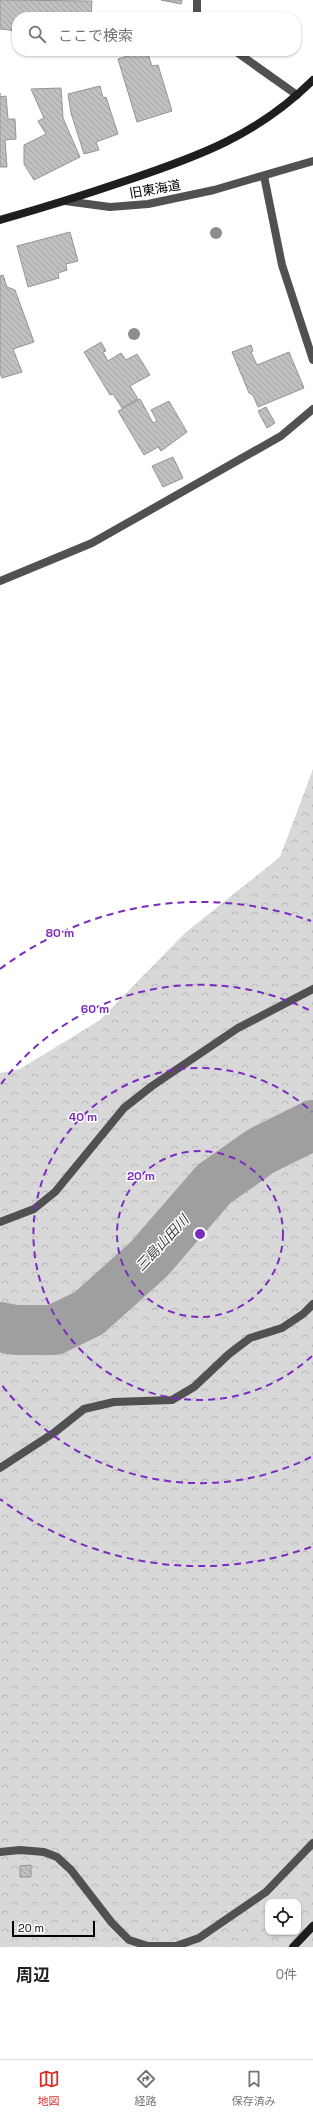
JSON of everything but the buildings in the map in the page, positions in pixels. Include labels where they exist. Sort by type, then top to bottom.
[{"type":"street","points":[[197,0],[197,12]]},
{"type":"street","points":[[242,56],[297,95]]},
{"type":"street","points":[[65,201],[188,160],[239,136],[275,113],[313,80]]},
{"type":"street","name":"旧東海道","points":[[0,220],[65,201],[110,208],[148,204],[214,190],[313,161]]},
{"type":"street","points":[[264,176],[282,265],[313,360]]},
{"type":"street","points":[[0,581],[92,543],[281,436],[313,409]]},
{"type":"street","points":[[0,1222],[34,1209],[55,1192],[124,1108],[152,1086],[238,1028],[313,989]]},
{"type":"street","points":[[0,1468],[55,1432],[84,1409],[114,1402],[172,1400],[194,1388],[229,1354],[250,1338],[282,1328],[303,1314],[313,1304]]},
{"type":"street","points":[[0,1852],[20,1850],[44,1852],[57,1857],[71,1870],[112,1923],[129,1940],[148,1946],[176,1946],[199,1938],[266,1892],[313,1843]]},
{"type":"street","points":[[293,1947],[313,1926]]},
{"type":"green space","points":[[313,769],[313,1947],[0,1947],[0,1073],[20,1069],[100,1020],[185,933],[280,857]]},
{"type":"waterway","name":"三島山田川","points":[[0,1327],[15,1330],[54,1330],[89,1313],[149,1259],[214,1184],[261,1151],[313,1125]]}]
